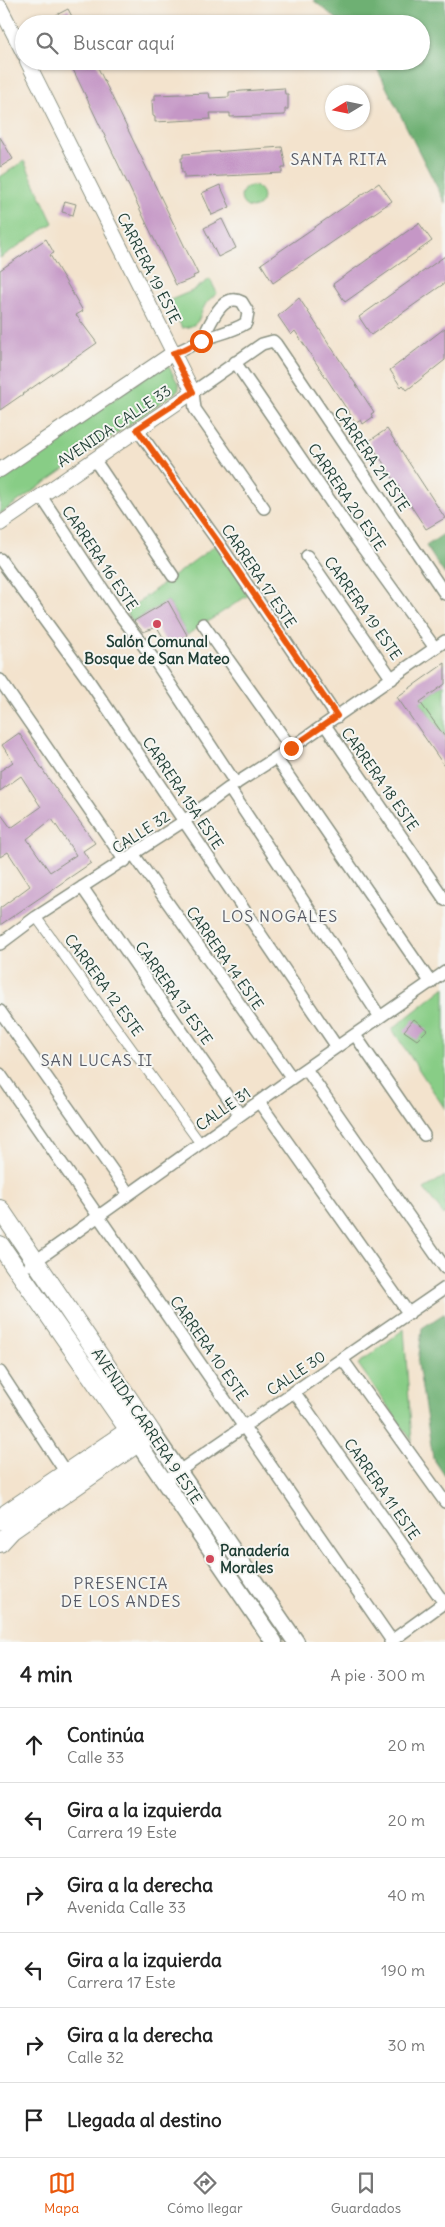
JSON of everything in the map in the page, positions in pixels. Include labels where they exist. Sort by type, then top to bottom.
[{"type":"main road","name":"AVENIDA CARRERA 9 ESTE","points":[[0,1209],[296,1642]]},
{"type":"main road","name":"AVENIDA CARRERA 9 ESTE","points":[[0,1244],[274,1642]]},
{"type":"main road","points":[[0,1542],[12,1530],[148,1426]]},
{"type":"main road","points":[[2,1512],[66,1473],[133,1437]]},
{"type":"street","points":[[3,0],[0,6],[15,36]]},
{"type":"street","name":"CARRERA 19 ESTE","points":[[32,70],[193,392],[195,409],[264,508]]},
{"type":"street","points":[[173,353],[201,341]]},
{"type":"street","name":"AVENIDA CALLE 33","points":[[0,524],[262,344],[273,342]]},
{"type":"street","name":"CARRERA 21 ESTE","points":[[273,342],[445,594]]},
{"type":"street","name":"AVENIDA CALLE 33","points":[[0,470],[173,353]]},
{"type":"street","name":"CARRERA 20 ESTE","points":[[236,362],[352,533],[440,645]]},
{"type":"street","name":"CARRERA 17 ESTE","points":[[137,429],[219,543],[337,716]]},
{"type":"street","points":[[94,459],[173,576]]},
{"type":"street","name":"CARRERA 16 ESTE","points":[[40,496],[120,615],[153,658],[380,1017]]},
{"type":"street","name":"CARRERA 19 ESTE","points":[[308,556],[392,679]]},
{"type":"street","name":"CARRERA 15A ESTE","points":[[0,559],[88,681],[337,1048]]},
{"type":"street","points":[[204,624],[291,748]]},
{"type":"street","name":"CALLE 32","points":[[0,944],[82,887],[184,822],[233,786],[440,645]]},
{"type":"street","name":"CARRERA 14 ESTE","points":[[0,680],[292,1078]]},
{"type":"street","name":"CARRERA 18 ESTE","points":[[325,725],[445,900]]},
{"type":"street","points":[[276,758],[431,983]]},
{"type":"street","name":"CARRERA 13 ESTE","points":[[82,887],[240,1115]]},
{"type":"street","name":"CARRERA 12 ESTE","points":[[36,918],[200,1143]]},
{"type":"street","name":"CALLE 31","points":[[19,1272],[445,972]]},
{"type":"street","points":[[0,1011],[129,1194]]},
{"type":"street","points":[[355,1036],[424,1135]]},
{"type":"street","points":[[306,1069],[445,1268]]},
{"type":"street","name":"CARRERA 10 ESTE","points":[[0,1074],[245,1426],[391,1641]]},
{"type":"street","points":[[259,1102],[408,1314]]},
{"type":"street","name":"CALLE 30","points":[[163,1482],[343,1360],[445,1288]]},
{"type":"street","points":[[343,1360],[445,1502]]},
{"type":"street","points":[[0,1372],[66,1473]]},
{"type":"street","name":"CARRERA 11 ESTE","points":[[295,1393],[444,1602]]},
{"type":"street","points":[[391,1641],[444,1602]]},
{"type":"green space","points":[[313,0],[445,0],[445,203],[378,70],[430,70],[430,15],[332,15]]},
{"type":"green space","points":[[24,161],[53,223],[0,258],[0,177]]},
{"type":"green space","points":[[252,186],[260,189],[263,197],[260,205],[252,208],[244,205],[241,197],[244,189]]},
{"type":"green space","points":[[210,279],[217,293],[209,300],[194,325],[182,328],[168,301],[192,291]]},
{"type":"green space","points":[[163,365],[169,367],[179,385],[179,390],[0,514],[0,478]]},
{"type":"green space","points":[[445,533],[445,575],[426,546]]},
{"type":"green space","points":[[217,544],[250,594],[187,635],[168,601],[132,622],[126,611]]},
{"type":"green space","points":[[445,684],[445,737],[420,702]]},
{"type":"green space","points":[[445,987],[445,1109],[392,1029]]},
{"type":"green space","points":[[445,1176],[445,1216],[424,1189]]},
{"type":"green space","points":[[445,1313],[445,1476],[433,1458],[418,1364],[422,1328]]},
{"type":"green space","points":[[404,1329],[412,1441],[358,1364]]},
{"type":"building","points":[[68,9],[71,15],[56,15]]},
{"type":"building","points":[[73,70],[99,70],[198,274],[193,276],[194,278],[176,285]]},
{"type":"building","points":[[284,88],[285,94],[288,94],[288,109],[285,109],[285,115],[230,117],[230,113],[210,113],[211,119],[155,122],[155,117],[153,116],[152,100],[155,100],[155,95],[209,93],[210,98],[229,97],[229,92]]},
{"type":"building","points":[[0,137],[13,159],[0,167]]},
{"type":"building","points":[[282,147],[286,168],[282,168],[282,173],[184,178],[184,172],[182,172],[181,158],[183,158],[183,154]]},
{"type":"building","points":[[379,183],[392,201],[273,283],[261,264]]},
{"type":"building","points":[[220,185],[230,207],[212,215],[202,193]]},
{"type":"building","points":[[65,201],[76,204],[73,215],[62,212]]},
{"type":"building","points":[[222,219],[236,248],[218,257],[204,228]]},
{"type":"building","points":[[419,223],[432,241],[345,302],[333,284]]},
{"type":"building","points":[[46,239],[54,253],[50,255],[83,311],[76,315],[97,343],[0,410],[0,270]]},
{"type":"building","points":[[445,256],[445,283],[371,335],[359,317]]},
{"type":"building","points":[[299,298],[374,412],[371,414],[373,417],[363,424],[361,420],[356,423],[295,331],[291,335],[278,316]]},
{"type":"building","points":[[445,328],[445,360],[407,390],[403,385],[401,387],[390,370]]},
{"type":"building","points":[[387,429],[445,518],[426,529],[369,441]]},
{"type":"building","name":"Salón Comunal Bosque de San Mateo","points":[[168,601],[187,635],[169,647],[157,627],[143,632],[134,621]]},
{"type":"building","points":[[445,663],[445,684],[420,702],[445,737],[445,767],[397,697]]},
{"type":"building","points":[[19,733],[48,778],[95,843],[83,851],[91,863],[0,925],[0,908],[30,886],[8,852],[0,857],[0,813],[11,828],[41,807],[21,776],[0,791],[0,771],[13,762],[2,745]],"holes":[[[52,819],[76,855],[50,872],[27,839]]]},
{"type":"building","points":[[414,1019],[427,1030],[417,1040],[404,1031]]},
{"type":"place","name":"Salón Comunal Bosque de San Mateo","points":[[157,624]]},
{"type":"place","name":"Panadería Morales","points":[[210,1559]]},
{"type":"district","name":"SANTA RITA","points":[[339,159]]},
{"type":"district","name":"LOS NOGALES","points":[[280,916]]},
{"type":"district","name":"SAN LUCAS II","points":[[97,1060]]},
{"type":"district","name":"PRESENCIA DE LOS ANDES","points":[[121,1592]]},
{"type":"route","points":[[201,341],[173,353],[193,392],[137,429],[219,543],[337,716],[291,748]]}]
